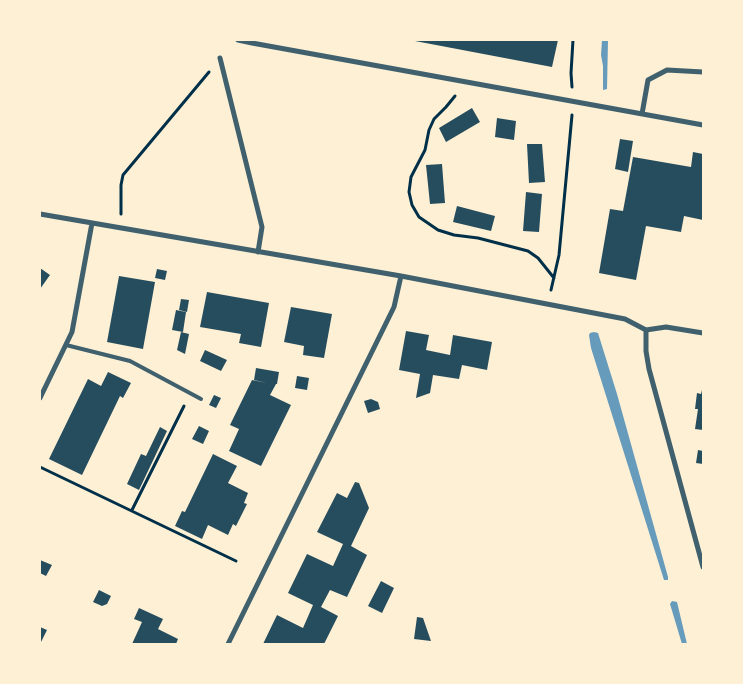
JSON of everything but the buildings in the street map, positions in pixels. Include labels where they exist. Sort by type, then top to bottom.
[{"type":"street","points":[[238,40],[703,125]]},
{"type":"street","points":[[220,58],[262,227],[258,252]]},
{"type":"street","points":[[642,114],[648,80],[667,70],[703,72]]},
{"type":"street","points":[[40,214],[401,276],[625,319],[646,330],[666,326],[703,333]]},
{"type":"street","points":[[40,398],[72,332],[92,223]]},
{"type":"street","points":[[228,644],[394,306],[401,276]]},
{"type":"street","points":[[646,330],[646,352],[649,369],[703,567]]},
{"type":"lane","points":[[66,345],[130,361],[201,399]]},
{"type":"path","points":[[547,304],[558,255],[573,101],[571,73],[573,40]]},
{"type":"path","points":[[121,228],[122,175],[220,58]]},
{"type":"path","points":[[460,81],[455,97],[434,119],[429,130],[425,150],[412,177],[409,192],[412,205],[419,217],[438,230],[454,236],[478,238],[528,252],[538,258],[554,278]]},
{"type":"path","points":[[132,510],[190,393]]},
{"type":"path","points":[[40,467],[236,561]]},
{"type":"water","points":[[602,40],[608,40],[607,89],[603,90],[601,55]]},
{"type":"water","points":[[594,332],[598,333],[617,394],[668,580],[664,580],[591,348],[589,335]]},
{"type":"water","points":[[672,601],[677,602],[687,644],[682,644],[670,604]]}]
